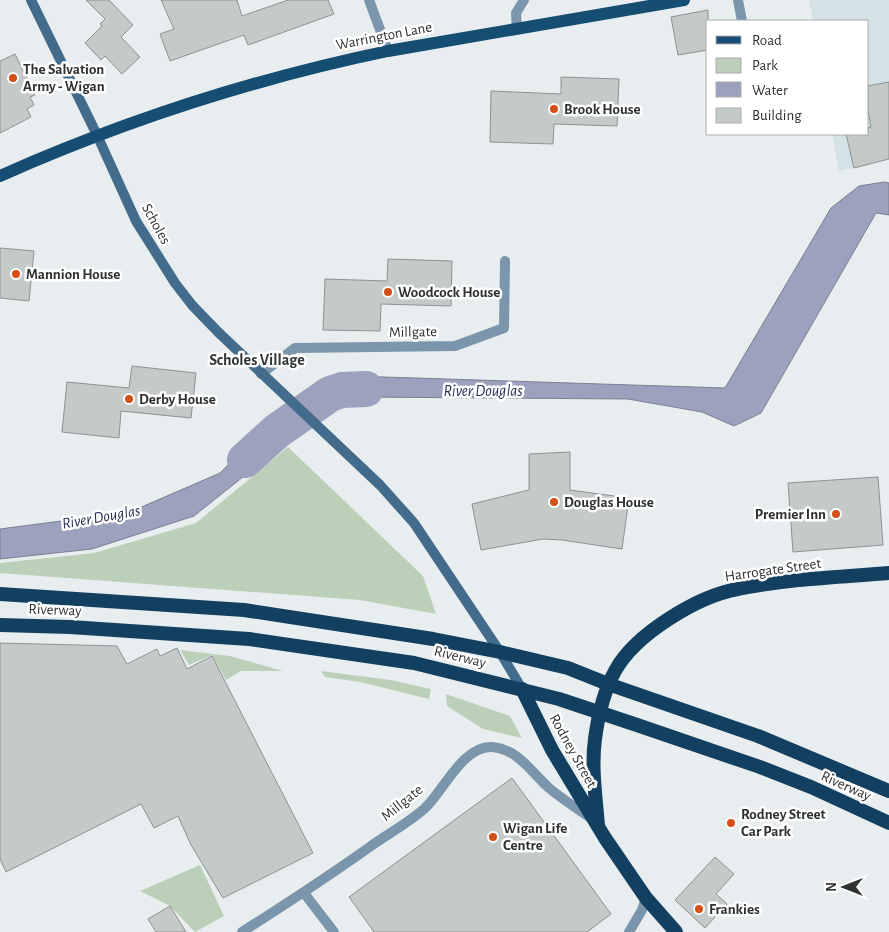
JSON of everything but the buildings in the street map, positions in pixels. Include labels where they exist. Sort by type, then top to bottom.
[{"type":"highway","name":"Harrogate Street","points":[[608,684],[622,659],[643,639],[677,614],[715,596],[737,589],[772,584],[889,573]]},
{"type":"highway","name":"Riverway","points":[[0,594],[244,610],[433,639],[500,652],[568,668],[608,684],[758,736],[889,791]]},
{"type":"highway","name":"Riverway","points":[[0,625],[70,626],[250,639],[414,663],[522,689],[600,712],[768,771],[889,823]]},
{"type":"highway","name":"Rodney Street","points":[[596,824],[594,751],[600,712],[608,684]]},
{"type":"highway","name":"Rodney Street","points":[[522,689],[552,750],[596,824],[646,898],[676,932]]},
{"type":"main road","name":"Scholes","points":[[31,0],[98,135],[136,222],[161,264],[192,305],[261,374],[380,485],[414,522],[500,652]]},
{"type":"main road","name":"Warrington Lane","points":[[0,176],[98,135],[169,109],[340,60],[388,50],[684,0]]},
{"type":"main road","points":[[500,652],[522,689]]},
{"type":"street","points":[[369,0],[388,50]]},
{"type":"street","points":[[517,29],[516,13],[524,0]]},
{"type":"street","points":[[738,0],[742,20]]},
{"type":"street","name":"Millgate","points":[[261,374],[295,348],[455,346],[504,328],[505,261]]},
{"type":"street","name":"Millgate","points":[[242,932],[304,893],[424,809],[443,788],[462,762],[469,755],[482,748],[503,749],[516,756],[549,788],[596,824]]},
{"type":"street","points":[[304,893],[334,932]]},
{"type":"street","points":[[629,932],[642,910],[646,898]]},
{"type":"shaded area","points":[[809,0],[889,0],[889,159],[839,171],[832,135],[869,135],[869,20],[813,20]]},
{"type":"green space","points":[[288,447],[423,576],[436,614],[360,600],[0,573],[0,563],[94,553],[196,523]]},
{"type":"green space","points":[[180,650],[230,656],[283,671],[241,671],[226,680],[212,655],[189,665]]},
{"type":"green space","points":[[321,671],[391,680],[431,689],[429,699],[360,682],[325,677]]},
{"type":"green space","points":[[446,694],[510,716],[522,738],[483,729],[447,706]]},
{"type":"green space","points":[[200,865],[224,916],[195,932],[170,906],[140,891]]},
{"type":"water","points":[[889,183],[889,215],[876,213],[761,413],[734,426],[702,412],[628,399],[357,397],[330,411],[310,392],[325,380],[353,376],[725,388],[831,208],[859,186]]},
{"type":"water","points":[[273,419],[293,437],[194,516],[92,549],[0,559],[0,529],[130,512],[220,473]]},
{"type":"waterway","name":"River Douglas","points":[[245,460],[277,431],[330,394],[342,390],[366,389]]},
{"type":"place","name":"The Salvation Army - Wigan","points":[[13,78]]},
{"type":"place","name":"Brook House","points":[[554,109]]},
{"type":"place","name":"Mannion House","points":[[16,274]]},
{"type":"place","name":"Woodcock House","points":[[388,292]]},
{"type":"place","name":"Derby House","points":[[129,399]]},
{"type":"place","name":"Douglas House","points":[[554,502]]},
{"type":"place","name":"Premier Inn","points":[[836,514]]},
{"type":"place","name":"Rodney Street Car Park","points":[[731,823]]},
{"type":"place","name":"Wigan Life Centre","points":[[493,837]]},
{"type":"place","name":"Frankies","points":[[699,909]]},
{"type":"district","name":"Scholes Village","points":[[257,360]]}]
